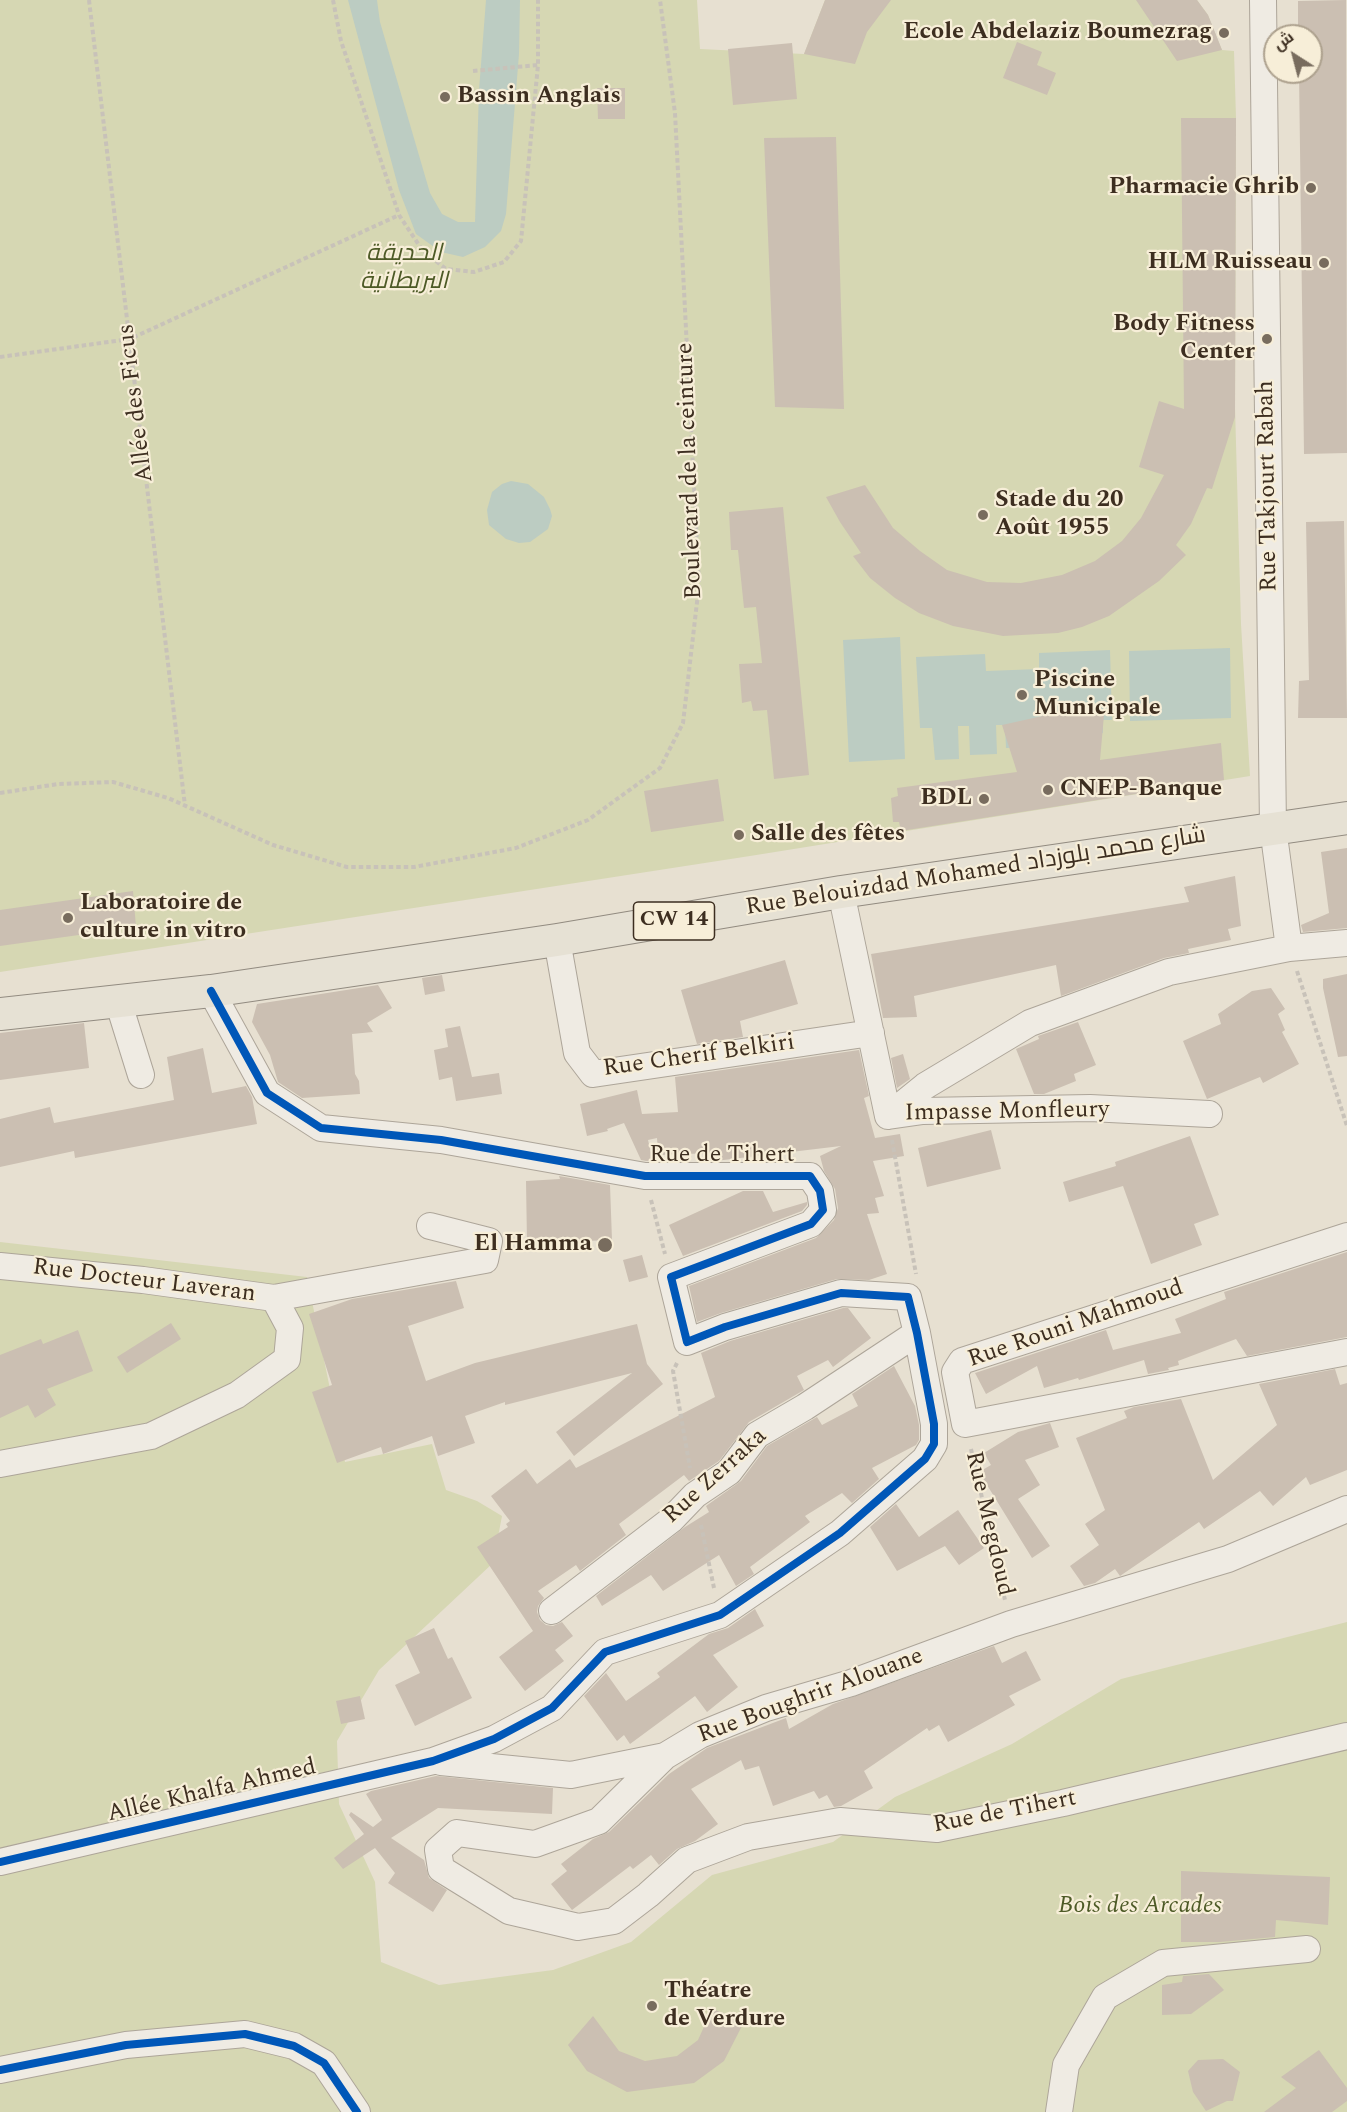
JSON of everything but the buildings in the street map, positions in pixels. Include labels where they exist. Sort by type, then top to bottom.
[{"type":"main road","name":"Rue Belouizdad Mohamed شارع محمد بلوزداد","points":[[0,1014],[211,991],[557,940],[841,892],[1347,818]]},
{"type":"street","name":"Rue Takjourt Rabah","points":[[1263,0],[1273,828]]},
{"type":"street","points":[[1273,828],[1289,948],[1347,943]]},
{"type":"street","points":[[841,892],[888,1116]]},
{"type":"street","name":"Rue Cherif Belkiri","points":[[557,940],[577,1053],[593,1074],[871,1033]]},
{"type":"street","name":"Impasse Monfleury","points":[[888,1116],[925,1086],[1030,1023],[1169,972],[1289,948]]},
{"type":"street","name":"Rue de Tihert","points":[[211,991],[267,1093],[321,1128],[441,1140],[645,1176],[810,1176],[820,1191],[823,1210],[811,1224],[671,1277]]},
{"type":"street","points":[[118,1001],[141,1076]]},
{"type":"street","name":"Impasse Monfleury","points":[[888,1116],[923,1111],[1090,1108],[1209,1114]]},
{"type":"street","points":[[274,1298],[485,1260],[489,1241],[430,1226]]},
{"type":"street","name":"Rue Rouni Mahmoud","points":[[965,1424],[955,1372],[962,1361],[1347,1236]]},
{"type":"street","name":"Rue Docteur Laveran","points":[[0,1266],[143,1280],[274,1298],[290,1328],[287,1359],[237,1395],[151,1436],[0,1464]]},
{"type":"street","points":[[433,1761],[494,1739],[552,1708],[605,1652],[720,1615],[840,1533],[925,1459],[934,1444],[934,1424],[908,1297],[841,1293],[725,1327],[687,1342],[671,1277]]},
{"type":"street","name":"Rue Zerraka","points":[[552,1611],[671,1520],[695,1495],[729,1472],[757,1435],[805,1407],[917,1333]]},
{"type":"street","points":[[965,1424],[1347,1352]]},
{"type":"street","points":[[1011,1624],[1228,1559],[1347,1509]]},
{"type":"street","name":"Rue Boughrir Alouane","points":[[433,1761],[571,1775],[665,1756],[700,1735],[766,1708],[850,1683],[1011,1624]]},
{"type":"street","name":"Rue de Tihert","points":[[665,1756],[599,1821],[535,1844],[457,1833],[438,1850],[441,1869],[509,1911],[578,1926],[614,1921],[648,1895],[687,1860],[748,1838],[840,1821],[937,1829],[1063,1803],[1347,1736]]},
{"type":"street","name":"Allée Khalfa Ahmed","points":[[0,1862],[433,1761]]},
{"type":"street","points":[[1059,2112],[1066,2065],[1106,1997],[1163,1963],[1307,1949]]},
{"type":"street","points":[[0,2070],[126,2045],[245,2034],[294,2046],[324,2063],[357,2112]]},
{"type":"path","points":[[333,0],[341,41],[399,214],[423,252],[446,269],[474,272],[504,262],[520,241],[537,65],[538,0]]},
{"type":"path","points":[[473,71],[537,65]]},
{"type":"path","points":[[0,357],[129,339],[399,214]]},
{"type":"path","points":[[1289,948],[1347,1126]]},
{"type":"path","points":[[888,1116],[917,1276],[908,1297]]},
{"type":"path","points":[[645,1176],[671,1277]]},
{"type":"green space","name":"الحديقة البريطانية","points":[[0,0],[697,0],[700,49],[804,54],[825,0],[1197,0],[1208,15],[1222,50],[1234,51],[1236,118],[1235,407],[1241,624],[1250,776],[0,972]]},
{"type":"green space","name":"Bois des Arcades","points":[[0,1242],[307,1277],[345,1462],[432,1444],[446,1490],[477,1501],[502,1516],[493,1563],[379,1670],[337,1741],[339,1804],[375,1882],[381,1962],[439,1985],[553,1970],[631,1942],[712,1875],[833,1842],[895,1797],[1012,1744],[1121,1679],[1347,1622],[1347,2112],[0,2112]]},
{"type":"shaded area","points":[[348,0],[377,0],[380,22],[430,193],[442,214],[458,222],[475,222],[479,90],[486,0],[520,0],[519,54],[506,214],[501,231],[485,247],[463,257],[441,252],[416,234],[399,190]]},
{"type":"shaded area","points":[[511,481],[528,484],[544,497],[550,509],[552,516],[548,529],[530,542],[519,543],[506,539],[489,525],[487,510],[492,492],[502,484]]},
{"type":"shaded area","points":[[900,637],[905,759],[849,762],[843,640]]},
{"type":"shaded area","points":[[1230,648],[1231,718],[1130,721],[1129,651]]},
{"type":"shaded area","points":[[1110,650],[1112,720],[1103,720],[1103,733],[1083,734],[1034,747],[1006,748],[1005,725],[996,725],[997,754],[970,755],[969,726],[958,726],[959,759],[935,760],[932,728],[920,728],[916,657],[985,654],[986,671],[1039,669],[1039,653]]},
{"type":"cycle path","points":[[0,1862],[433,1761],[494,1739],[552,1708],[605,1652],[720,1615],[840,1533],[925,1459],[934,1444],[934,1424],[908,1297],[841,1293],[725,1327],[687,1342],[671,1277],[811,1224],[823,1210],[820,1191],[810,1176],[645,1176],[441,1140],[321,1128],[267,1093],[211,991]]},
{"type":"cycle path","points":[[0,2070],[126,2045],[245,2034],[294,2046],[324,2063],[357,2112]]},
{"type":"place","name":"Ecole Abdelaziz Boumezrag","points":[[1224,33]]},
{"type":"place","name":"Bassin Anglais","points":[[445,97]]},
{"type":"place","name":"Pharmacie Ghrib","points":[[1311,188]]},
{"type":"place","name":"HLM Ruisseau","points":[[1324,263]]},
{"type":"place","name":"Body Fitness Center","points":[[1267,339]]},
{"type":"place","name":"Stade du 20 Août 1955","points":[[983,515]]},
{"type":"place","name":"Piscine Municipale","points":[[1022,695]]},
{"type":"place","name":"CNEP-Banque","points":[[1048,790]]},
{"type":"place","name":"BDL","points":[[984,799]]},
{"type":"place","name":"Salle des fêtes","points":[[739,835]]},
{"type":"place","name":"Laboratoire de culture in vitro","points":[[68,918]]},
{"type":"place","name":"El Hamma","points":[[605,1245]]},
{"type":"place","name":"Théatre de Verdure","points":[[652,2006]]}]
